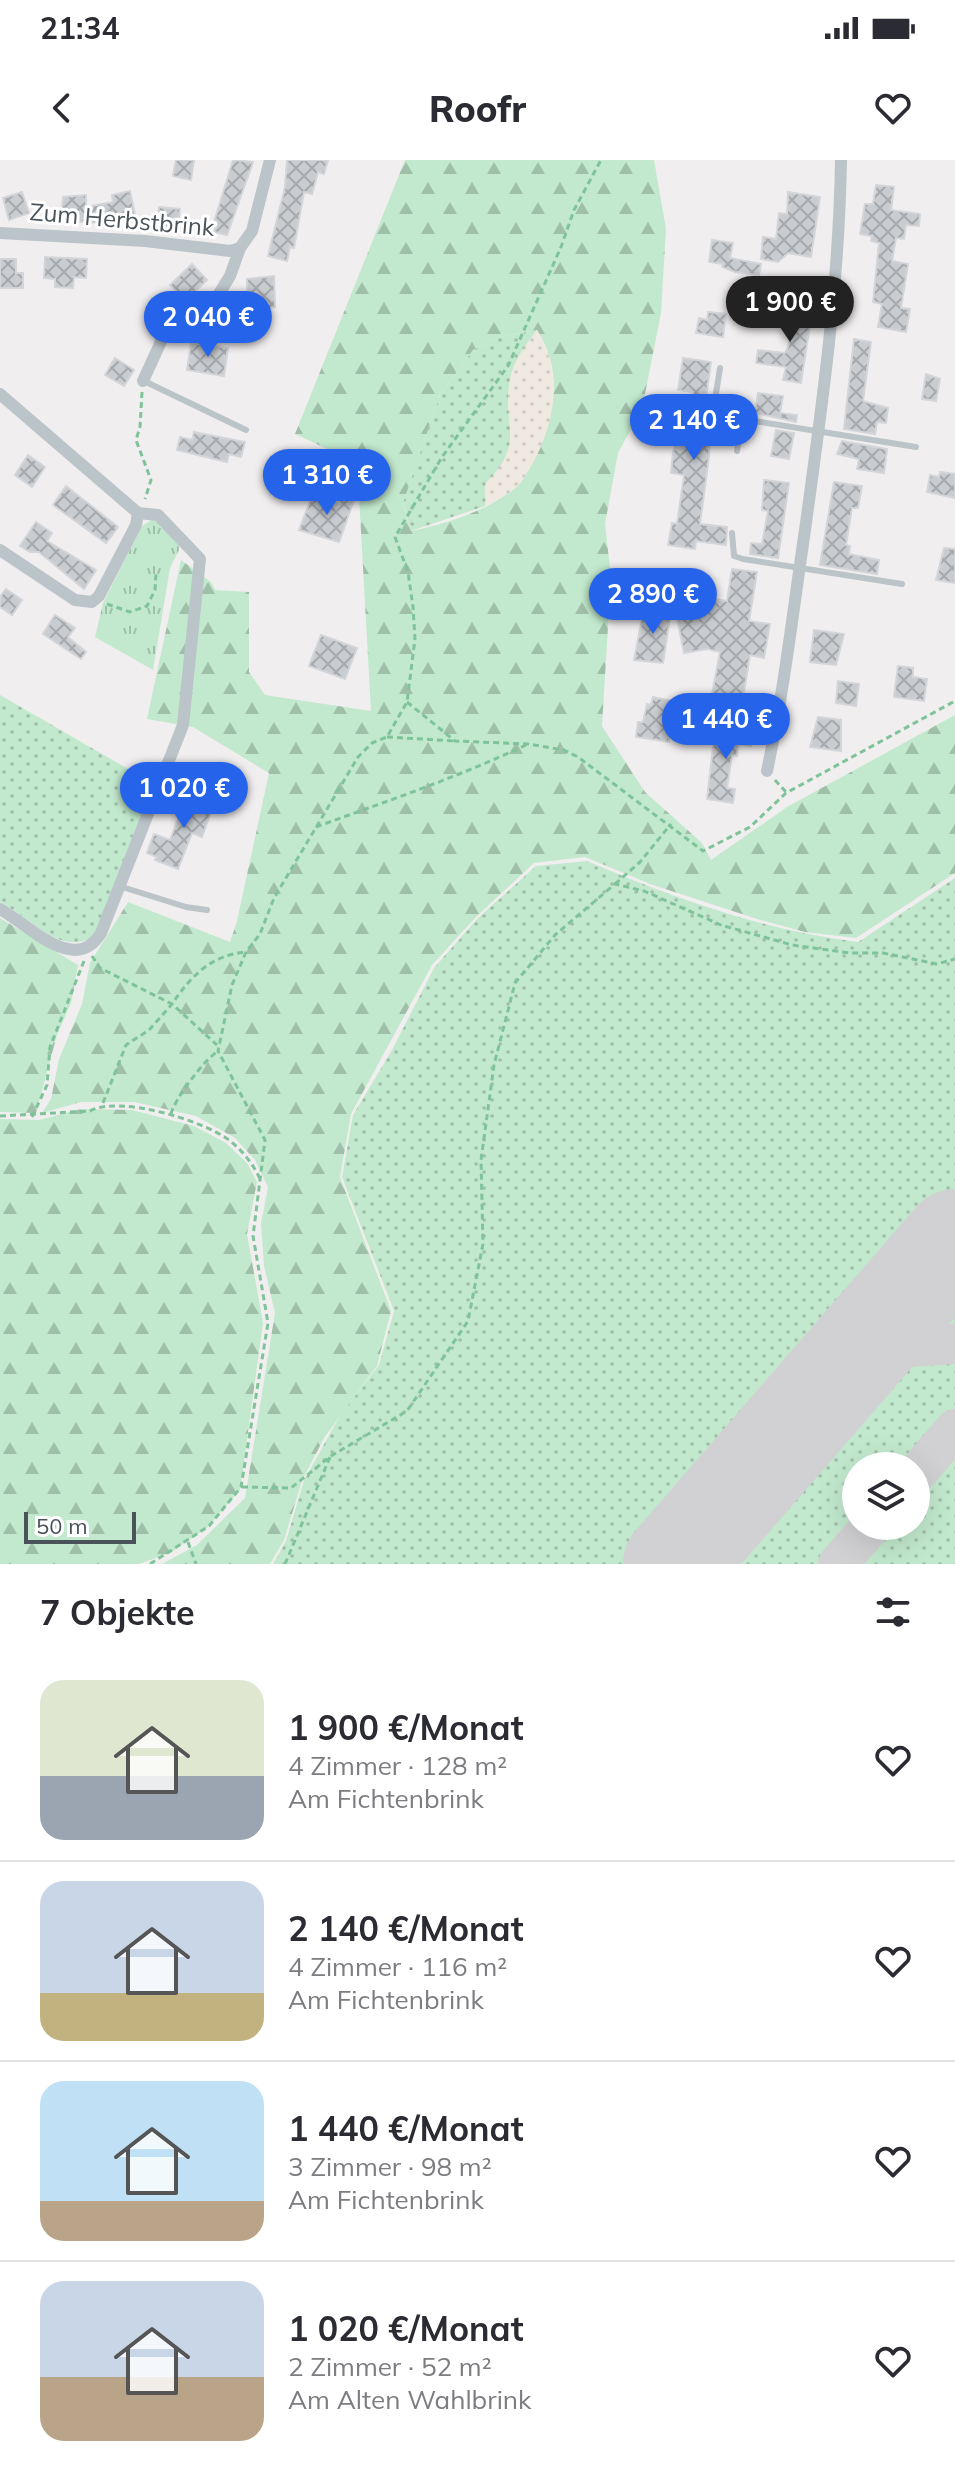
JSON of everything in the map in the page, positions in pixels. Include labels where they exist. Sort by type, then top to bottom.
[{"type":"street","points":[[143,381],[164,335],[182,319],[209,310],[230,276],[240,248],[252,231],[270,160]]},
{"type":"street","points":[[767,771],[780,709],[819,432],[837,283],[841,160]]},
{"type":"street","name":"Zum Herbstbrink","points":[[0,233],[145,241],[230,251],[240,248]]},
{"type":"street","points":[[0,394],[138,513],[158,515],[200,559],[183,725],[101,933],[88,950],[67,951],[0,909]]},
{"type":"street","points":[[0,550],[84,603],[96,598],[136,525],[138,513]]},
{"type":"lane","points":[[720,368],[714,406],[719,413],[916,447]]},
{"type":"lane","points":[[143,381],[246,430]]},
{"type":"lane","points":[[737,451],[742,419]]},
{"type":"lane","points":[[732,533],[730,548],[734,556],[799,570],[902,584]]},
{"type":"lane","points":[[119,886],[186,907],[207,910]]},
{"type":"path","points":[[387,737],[407,702],[415,639],[408,572],[395,537],[442,457],[508,366],[561,247],[574,210],[601,160]]},
{"type":"path","points":[[138,513],[151,489],[151,480],[136,440],[140,427],[143,381]]},
{"type":"path","points":[[96,598],[118,609],[141,609],[152,600],[156,574]]},
{"type":"path","points":[[150,1564],[188,1542],[226,1509],[241,1487],[268,1323],[253,1236],[265,1140],[217,1045],[232,985],[246,952],[260,934],[274,898],[358,757],[372,743],[387,737],[528,744],[564,750],[671,824],[703,851],[715,848],[750,827],[786,793],[955,701]]},
{"type":"path","points":[[407,702],[455,741]]},
{"type":"path","points":[[316,827],[370,810],[435,781],[471,771],[528,744]]},
{"type":"path","points":[[241,1487],[291,1488],[331,1456],[407,1411],[468,1321],[483,1244],[481,1160],[491,1081],[502,1021],[515,983],[555,935],[640,862],[671,824]]},
{"type":"path","points":[[615,884],[644,891],[721,925],[792,945],[850,953],[883,953],[937,964],[955,959]]},
{"type":"path","points":[[88,950],[100,968],[172,1004],[217,1045]]},
{"type":"path","points":[[32,1117],[47,1085],[50,1047],[88,950]]},
{"type":"path","points":[[0,1116],[32,1117],[90,1111],[102,1105],[111,1089],[115,1065],[126,1045],[149,1030],[204,966],[227,954],[246,952]]},
{"type":"path","points":[[171,1116],[173,1105],[198,1070],[218,1051]]},
{"type":"path","points":[[102,1105],[171,1116],[229,1140],[255,1168],[261,1181]]},
{"type":"path","points":[[285,1564],[331,1456]]},
{"type":"path","points":[[188,1542],[196,1564]]},
{"type":"green space","points":[[405,160],[654,160],[666,229],[661,313],[642,409],[618,453],[605,524],[611,577],[602,726],[645,792],[702,843],[711,860],[787,807],[955,715],[955,873],[856,938],[805,932],[757,919],[650,884],[585,857],[534,863],[476,917],[432,965],[351,1114],[340,1177],[391,1311],[377,1366],[324,1438],[302,1481],[284,1540],[270,1564],[162,1564],[197,1545],[245,1498],[275,1313],[264,1266],[261,1224],[268,1187],[255,1160],[235,1138],[196,1116],[134,1102],[81,1102],[42,1113],[51,1099],[59,1059],[82,1004],[90,963],[128,902],[230,942],[237,921],[269,773],[193,727],[147,719],[181,560],[211,582],[215,590],[249,592],[249,672],[265,695],[371,711],[359,496],[342,477],[340,455],[295,434]],"holes":[[[537,330],[553,376],[552,406],[543,437],[518,485],[482,509],[411,531],[403,503],[440,395],[473,350],[499,337]]]},
{"type":"green space","points":[[537,330],[514,366],[508,397],[509,446],[506,457],[485,484],[485,506],[411,531],[403,502],[440,395],[473,350],[499,337]]},
{"type":"green space","points":[[153,519],[178,540],[179,550],[170,568],[153,670],[95,637],[103,603],[142,526]]},
{"type":"green space","points":[[0,695],[154,784],[95,936],[82,941],[58,939],[0,902]]},
{"type":"green space","points":[[587,861],[720,911],[789,930],[858,942],[955,878],[955,1564],[273,1564],[286,1541],[304,1480],[341,1414],[379,1365],[394,1311],[342,1177],[353,1115],[392,1050],[434,968],[477,919],[536,866]]},
{"type":"green space","points":[[0,918],[78,965],[71,1003],[57,1035],[36,1113],[0,1112]]},
{"type":"green space","points":[[81,1109],[132,1110],[194,1126],[226,1143],[247,1163],[257,1182],[247,1234],[263,1323],[240,1490],[208,1527],[170,1553],[139,1564],[0,1564],[0,1119],[39,1120]]},
{"type":"sand","points":[[537,330],[552,368],[554,387],[548,427],[532,465],[518,486],[485,506],[485,484],[506,457],[509,446],[508,397],[514,366]]},
{"type":"building","points":[[176,160],[194,160],[191,180],[173,176]]},
{"type":"building","points":[[233,160],[253,162],[227,235],[214,232],[217,223],[214,222]]},
{"type":"building","points":[[287,160],[328,160],[324,174],[318,172],[312,194],[304,192],[294,248],[290,247],[287,261],[268,256],[285,187]]},
{"type":"building","points":[[876,185],[894,187],[891,210],[920,214],[919,226],[906,225],[904,239],[896,238],[892,261],[908,264],[901,308],[910,309],[906,332],[878,327],[882,304],[873,302],[879,243],[871,241],[872,236],[860,234],[865,204],[873,204]]},
{"type":"building","points":[[130,191],[136,219],[104,223],[61,221],[63,197],[86,195],[86,207],[113,202],[112,195]]},
{"type":"building","points":[[22,192],[29,213],[9,220],[3,198]]},
{"type":"building","points":[[788,192],[820,197],[811,257],[788,253],[778,262],[761,259],[763,237],[776,239],[779,213],[787,214]]},
{"type":"building","points":[[159,207],[180,209],[178,230],[157,228]]},
{"type":"building","points":[[712,240],[733,243],[730,258],[761,264],[759,275],[735,272],[722,267],[723,264],[709,262]]},
{"type":"building","points":[[45,257],[87,259],[86,278],[74,277],[73,288],[55,287],[55,279],[44,278]]},
{"type":"building","points":[[0,259],[16,259],[16,273],[23,273],[23,288],[0,288]]},
{"type":"building","points":[[192,264],[207,280],[185,301],[170,285]]},
{"type":"building","points":[[274,276],[275,307],[269,308],[270,324],[236,325],[236,304],[247,304],[247,279]]},
{"type":"building","points":[[775,306],[812,312],[801,383],[783,380],[786,367],[756,363],[758,350],[785,353],[788,347],[791,325],[772,322]]},
{"type":"building","points":[[708,312],[726,314],[723,337],[696,333],[699,318],[707,320]]},
{"type":"building","points":[[854,339],[871,342],[863,401],[888,408],[886,423],[877,422],[875,434],[844,429]]},
{"type":"building","points":[[191,343],[228,348],[224,376],[187,370]]},
{"type":"building","points":[[115,358],[134,370],[124,386],[105,375]]},
{"type":"building","points":[[683,358],[711,362],[703,420],[711,421],[709,457],[700,524],[727,527],[726,545],[696,541],[695,549],[668,545],[672,523],[677,524],[684,475],[671,473],[673,452],[681,424],[689,418],[693,392],[678,390]]},
{"type":"building","points":[[926,374],[940,379],[936,401],[922,399]]},
{"type":"building","points":[[758,393],[783,396],[780,413],[797,415],[796,422],[755,413]]},
{"type":"building","points":[[776,430],[794,433],[789,459],[771,456]]},
{"type":"building","points":[[194,432],[245,442],[241,457],[229,454],[227,462],[177,450],[180,437],[192,440]]},
{"type":"building","points":[[842,441],[887,449],[884,473],[857,469],[859,459],[837,454]]},
{"type":"building","points":[[28,455],[45,467],[32,487],[15,475]]},
{"type":"building","points":[[940,472],[955,474],[955,498],[927,492],[930,475],[939,477]]},
{"type":"building","points":[[764,480],[789,483],[778,558],[750,554],[751,543],[762,544],[768,511],[762,510]]},
{"type":"building","points":[[834,482],[862,486],[858,508],[852,508],[846,545],[850,546],[849,554],[879,560],[877,574],[820,565]]},
{"type":"building","points":[[66,486],[118,527],[106,543],[53,505]]},
{"type":"building","points":[[313,493],[339,503],[342,495],[354,500],[339,542],[299,530]]},
{"type":"building","points":[[36,522],[52,533],[47,541],[96,570],[84,589],[39,552],[30,552],[20,546]]},
{"type":"building","points":[[944,548],[955,549],[955,583],[936,580]]},
{"type":"building","points":[[732,569],[757,572],[749,621],[770,624],[764,658],[750,655],[743,698],[712,694],[720,652],[707,649],[684,653],[676,613],[703,616],[706,598],[727,601]]},
{"type":"building","points":[[6,589],[22,600],[12,615],[0,607],[0,597]]},
{"type":"building","points":[[644,608],[671,612],[663,663],[634,660]]},
{"type":"building","points":[[55,615],[75,628],[68,637],[86,652],[81,659],[43,634]]},
{"type":"building","points":[[814,630],[844,634],[836,665],[810,662]]},
{"type":"building","points":[[321,635],[357,648],[345,679],[309,666]]},
{"type":"building","points":[[898,666],[913,668],[913,677],[927,679],[924,701],[894,697]]},
{"type":"building","points":[[838,681],[859,684],[856,706],[836,703]]},
{"type":"building","points":[[653,697],[672,701],[669,742],[636,737],[638,722],[643,722],[647,704],[651,705]]},
{"type":"building","points":[[818,717],[841,720],[841,751],[810,747]]},
{"type":"building","points":[[723,725],[754,729],[751,746],[738,744],[737,756],[732,755],[727,788],[735,789],[733,803],[707,799],[714,739],[720,740]]},
{"type":"building","points":[[198,789],[217,796],[202,837],[192,833],[178,869],[155,860],[157,857],[147,853],[154,834],[170,840],[184,803],[192,806]]},
{"type":"taxiway","points":[[837,1376],[879,1353],[906,1347],[955,1344]]},
{"type":"taxiway","points":[[930,1458],[955,1429]]},
{"type":"taxiway","points":[[838,1564],[859,1540]]},
{"type":"runway","points":[[674,1564],[955,1240]]}]
